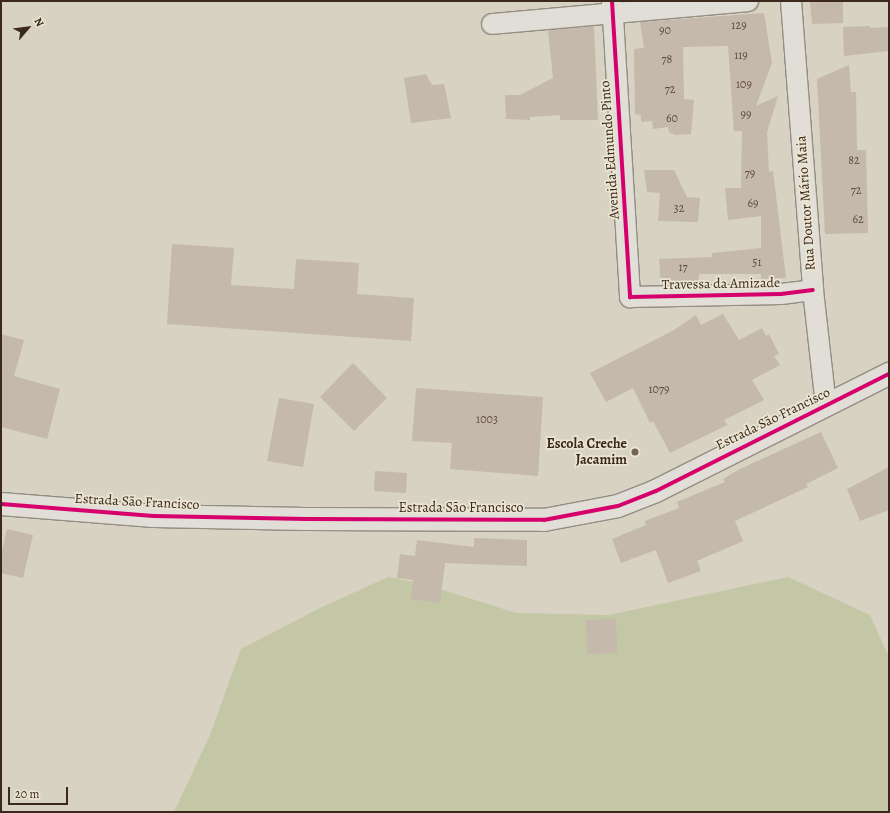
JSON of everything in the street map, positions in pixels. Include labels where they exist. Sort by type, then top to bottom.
[{"type":"street","points":[[492,24],[612,8],[748,1]]},
{"type":"street","name":"Rua Doutor Mário Maia","points":[[791,1],[813,290],[826,405]]},
{"type":"street","name":"Avenida Edmundo Pinto","points":[[612,8],[630,297]]},
{"type":"street","name":"Travessa da Amizade","points":[[630,297],[781,294],[813,290]]},
{"type":"street","name":"Estrada São Francisco","points":[[1,504],[154,516],[544,520],[618,506],[656,491],[889,374]]},
{"type":"green space","points":[[388,577],[424,584],[516,613],[609,615],[788,577],[870,615],[889,657],[889,812],[174,812],[210,735],[241,649],[320,608]]},
{"type":"building","points":[[810,1],[843,1],[843,23],[812,24]]},
{"type":"building","points":[[764,13],[772,63],[756,106],[778,96],[767,132],[769,172],[773,171],[786,278],[761,279],[761,274],[699,274],[698,284],[661,285],[659,259],[712,257],[712,253],[761,248],[761,216],[728,220],[725,188],[741,188],[742,131],[734,131],[728,46],[683,47],[684,99],[694,100],[691,134],[675,135],[669,132],[668,127],[653,129],[652,121],[641,122],[641,115],[635,114],[634,49],[644,48],[640,22]]},
{"type":"building","points":[[594,26],[598,120],[560,120],[560,115],[530,117],[530,120],[506,119],[505,95],[520,95],[553,78],[548,30]]},
{"type":"building","points":[[870,26],[870,28],[889,27],[889,51],[844,56],[843,27]]},
{"type":"building","points":[[849,65],[851,92],[856,92],[857,150],[866,150],[868,233],[825,234],[817,79]]},
{"type":"building","points":[[426,74],[432,85],[444,84],[451,118],[411,123],[404,78]]},
{"type":"building","points":[[644,170],[674,170],[687,197],[700,198],[698,222],[658,221],[660,193],[647,192]]},
{"type":"building","points":[[172,244],[234,248],[231,285],[294,289],[296,259],[359,263],[357,294],[414,298],[411,341],[167,324]]},
{"type":"building","points":[[723,314],[739,340],[762,328],[766,336],[769,334],[779,354],[774,356],[780,365],[752,380],[764,400],[724,420],[727,425],[670,453],[653,421],[650,423],[633,388],[606,402],[590,373],[674,330],[696,315],[701,325]]},
{"type":"building","points":[[1,334],[24,340],[14,376],[60,389],[47,439],[1,427]]},
{"type":"building","points":[[353,363],[387,398],[354,431],[320,397]]},
{"type":"building","points":[[416,388],[543,397],[538,476],[450,469],[452,443],[412,441]]},
{"type":"building","points":[[279,398],[314,404],[303,467],[267,461]]},
{"type":"building","points":[[821,432],[838,468],[806,484],[808,487],[735,521],[743,541],[697,561],[701,571],[668,583],[656,550],[621,563],[612,539],[646,525],[645,521],[679,508],[677,502],[725,482],[723,479],[740,469]]},
{"type":"building","points":[[889,467],[889,510],[860,521],[847,489]]},
{"type":"building","points":[[375,471],[407,473],[406,493],[374,491]]},
{"type":"building","points":[[7,529],[33,535],[23,578],[1,573],[1,555]]},
{"type":"building","points":[[474,538],[527,540],[527,566],[445,563],[440,603],[411,599],[413,580],[397,578],[400,554],[415,556],[417,540],[474,547]]},
{"type":"building","points":[[616,619],[617,653],[587,654],[586,620]]},
{"type":"cycle path","points":[[612,1],[630,297],[781,294],[813,290]]},
{"type":"cycle path","points":[[1,504],[154,516],[306,519],[544,520],[618,506],[656,491],[889,374]]},
{"type":"place","name":"Escola Creche Jacamim","points":[[635,452]]}]
